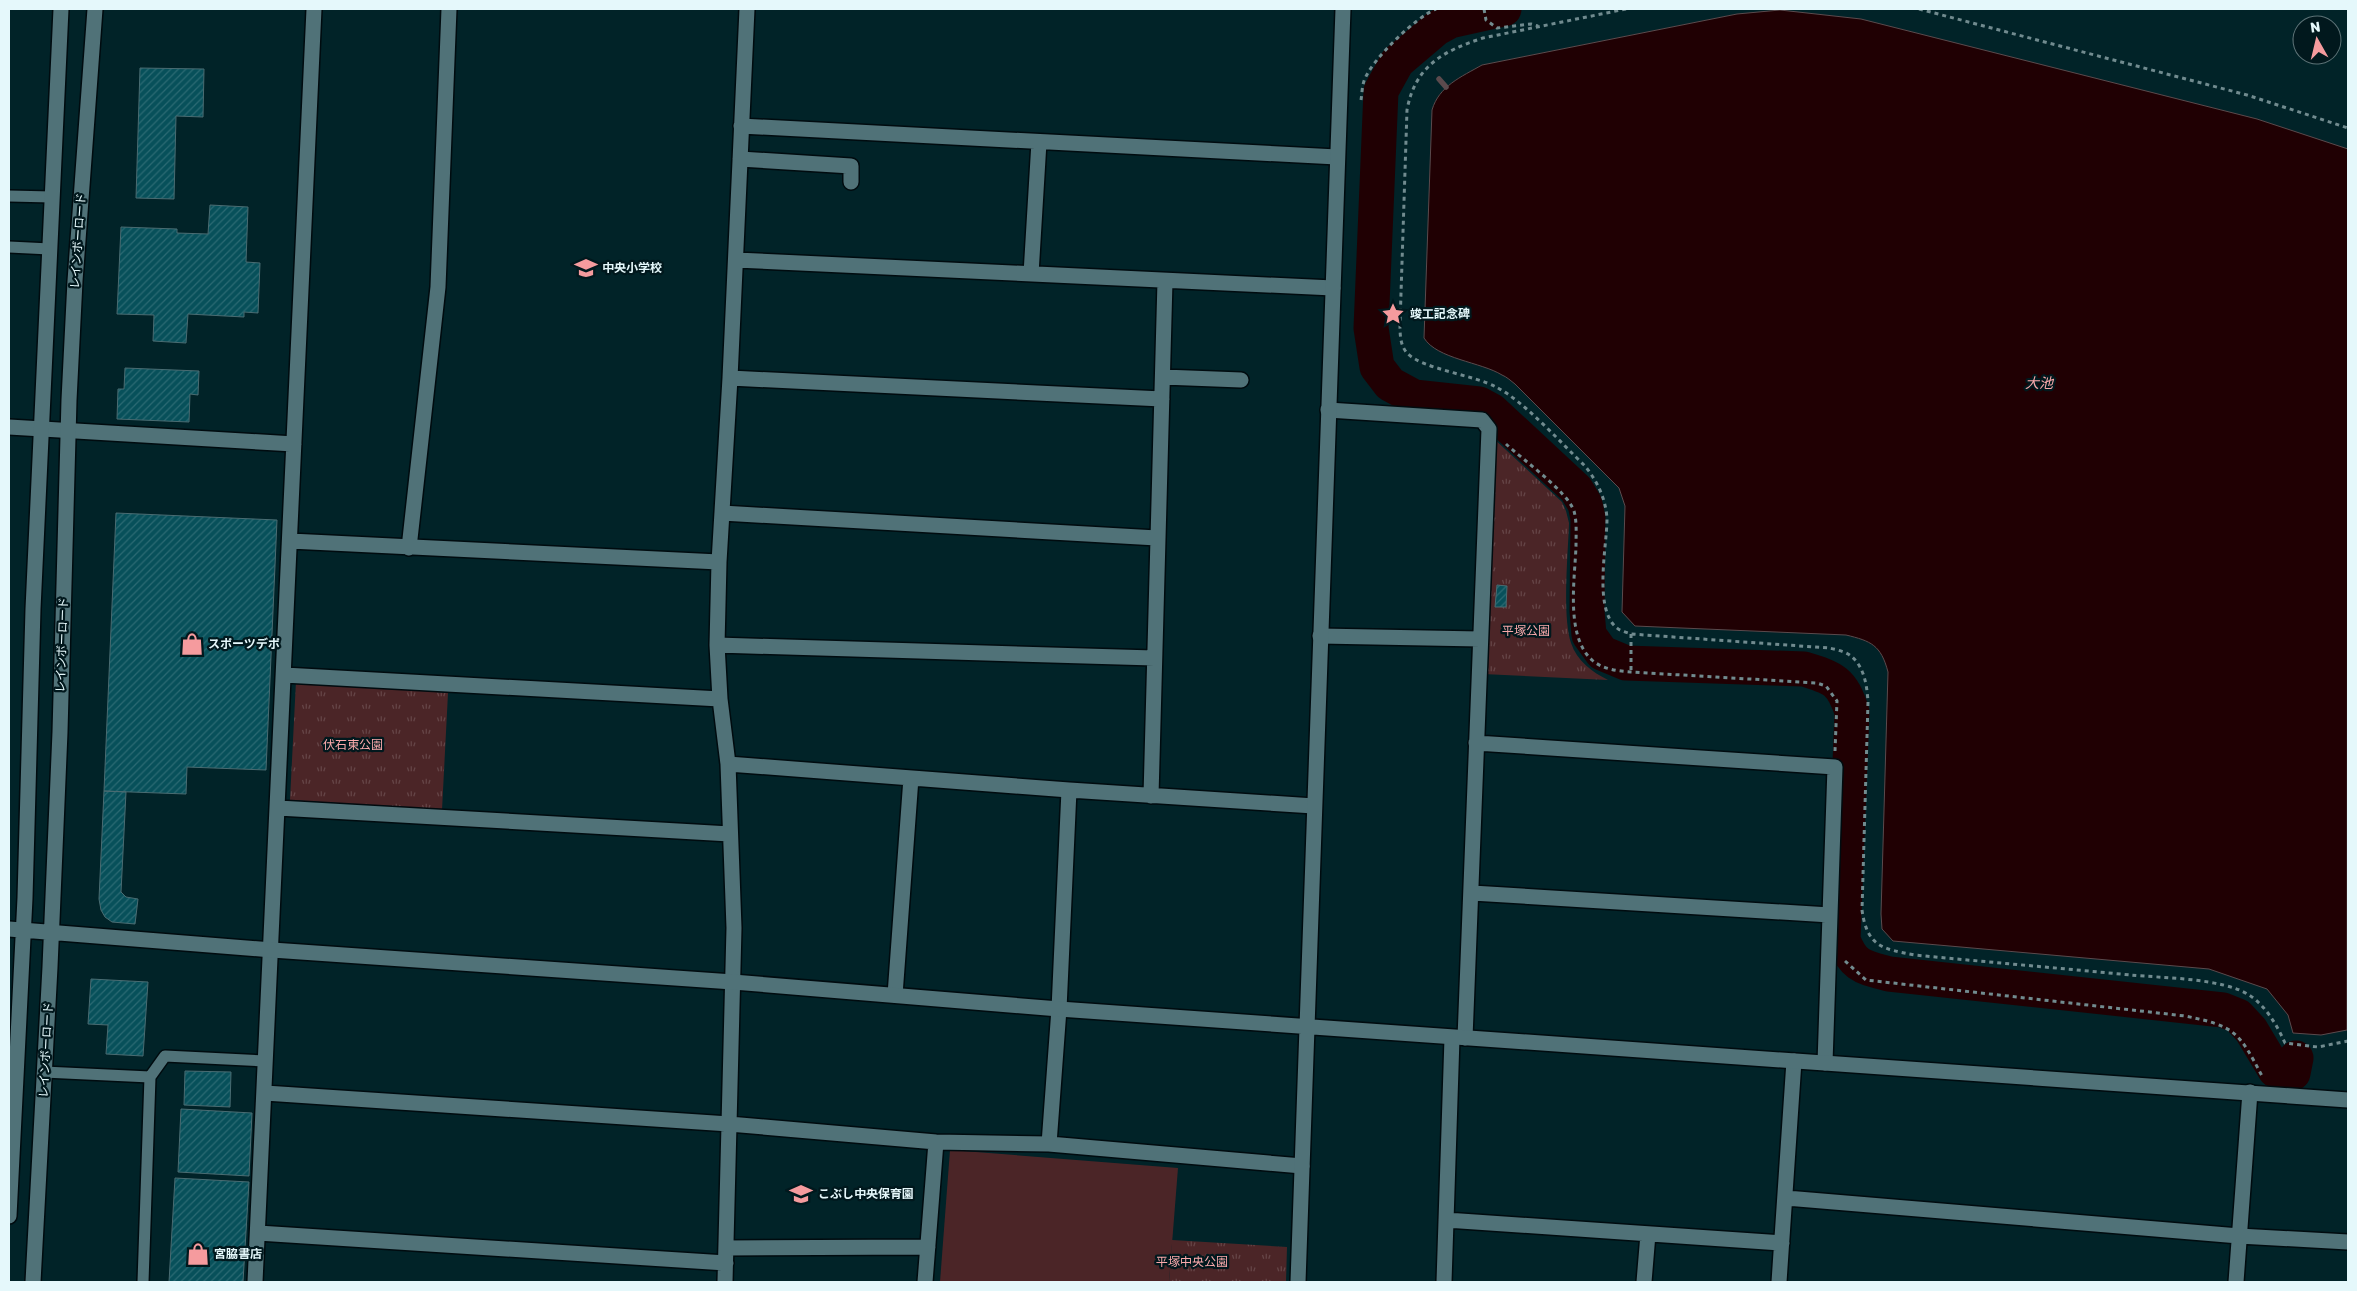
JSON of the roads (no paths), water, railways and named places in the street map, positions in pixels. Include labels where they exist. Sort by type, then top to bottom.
[{"type":"street","points":[[9,1216],[16,930],[42,429],[61,9]]},
{"type":"street","name":"レインボーロード","points":[[33,1282],[52,933],[69,400],[75,281],[95,9]]},
{"type":"street","points":[[255,1282],[272,950],[314,9]]},
{"type":"street","points":[[409,548],[438,287],[449,9]]},
{"type":"street","points":[[724,1282],[734,928],[728,764],[720,699],[718,645],[719,562],[736,260],[747,9]]},
{"type":"street","points":[[1298,1282],[1343,9]]},
{"type":"street","points":[[741,126],[1337,157]]},
{"type":"street","points":[[1031,274],[1039,142]]},
{"type":"street","points":[[740,159],[851,166],[851,182]]},
{"type":"street","points":[[736,260],[1333,288]]},
{"type":"street","points":[[1151,796],[1165,281]]},
{"type":"street","points":[[1163,377],[1241,380]]},
{"type":"street","points":[[730,378],[1162,399]]},
{"type":"street","points":[[1328,410],[1482,420],[1489,429],[1476,743],[1472,894],[1459,1038],[1446,1220],[1444,1282]]},
{"type":"street","points":[[9,427],[294,444]]},
{"type":"street","points":[[722,513],[1157,538]]},
{"type":"street","points":[[290,541],[719,562]]},
{"type":"street","points":[[1320,636],[1480,639]]},
{"type":"street","points":[[718,645],[1154,658]]},
{"type":"street","points":[[284,675],[720,699]]},
{"type":"street","points":[[1476,743],[1835,767],[1825,1063]]},
{"type":"street","points":[[728,764],[1151,796],[1314,806]]},
{"type":"street","points":[[895,996],[911,778]]},
{"type":"street","points":[[1049,1144],[1059,1009],[1069,790]]},
{"type":"street","points":[[278,808],[730,834]]},
{"type":"street","points":[[1472,894],[1830,915]]},
{"type":"street","points":[[16,930],[733,982],[1059,1009],[2348,1100]]},
{"type":"street","points":[[1779,1282],[1794,1061]]},
{"type":"street","points":[[2236,1282],[2250,1092]]},
{"type":"street","points":[[265,1093],[729,1124],[936,1142],[1049,1144],[1302,1166]]},
{"type":"street","points":[[925,1282],[936,1142]]},
{"type":"street","points":[[1786,1198],[2239,1236],[2348,1242]]},
{"type":"street","points":[[1446,1220],[1782,1243]]},
{"type":"street","points":[[258,1233],[726,1255],[928,1247]]},
{"type":"street","points":[[1644,1282],[1648,1234]]},
{"type":"lane","points":[[9,196],[52,197]]},
{"type":"lane","points":[[9,247],[50,249]]},
{"type":"lane","points":[[143,1282],[150,1077],[165,1056],[266,1061]]},
{"type":"lane","points":[[44,1072],[150,1077]]},
{"type":"water","name":"大池","points":[[1780,10],[1861,19],[2257,119],[2348,149],[2347,1030],[2321,1035],[2293,1033],[2288,1015],[2267,989],[2209,969],[1893,941],[1882,929],[1881,914],[1888,672],[1878,650],[1868,642],[1846,635],[1635,626],[1622,612],[1625,506],[1619,488],[1509,379],[1493,371],[1449,356],[1430,345],[1424,338],[1432,110],[1445,88],[1482,65],[1737,14]]},
{"type":"waterway","points":[[1504,9],[1450,21],[1437,28],[1397,62],[1381,91],[1371,328],[1377,367],[1390,384],[1414,397],[1479,404],[1492,411],[1576,489],[1585,504],[1588,518],[1587,611],[1589,635],[1602,653],[1626,663],[1804,669],[1830,678],[1840,687],[1852,712],[1843,940],[1851,956],[1856,961],[1872,970],[1889,974],[2223,1010],[2238,1016],[2251,1030],[2275,1070],[2293,1073],[2296,1058]]},
{"type":"waterway","points":[[1411,50],[1419,58]]},
{"type":"waterway","points":[[1439,79],[1446,87]]},
{"type":"place","name":"中央小学校","points":[[586,268]]},
{"type":"place","name":"竣工記念碑","points":[[1393,314]]},
{"type":"place","name":"スポーツデポ","points":[[192,644]]},
{"type":"place","name":"こぶし中央保育園","points":[[801,1194]]},
{"type":"place","name":"宮脇書店","points":[[198,1254]]},
{"type":"park label","name":"平塚公園","points":[[1526,631]]},
{"type":"park label","name":"伏石東公園","points":[[353,745]]},
{"type":"park label","name":"平塚中央公園","points":[[1192,1262]]}]
